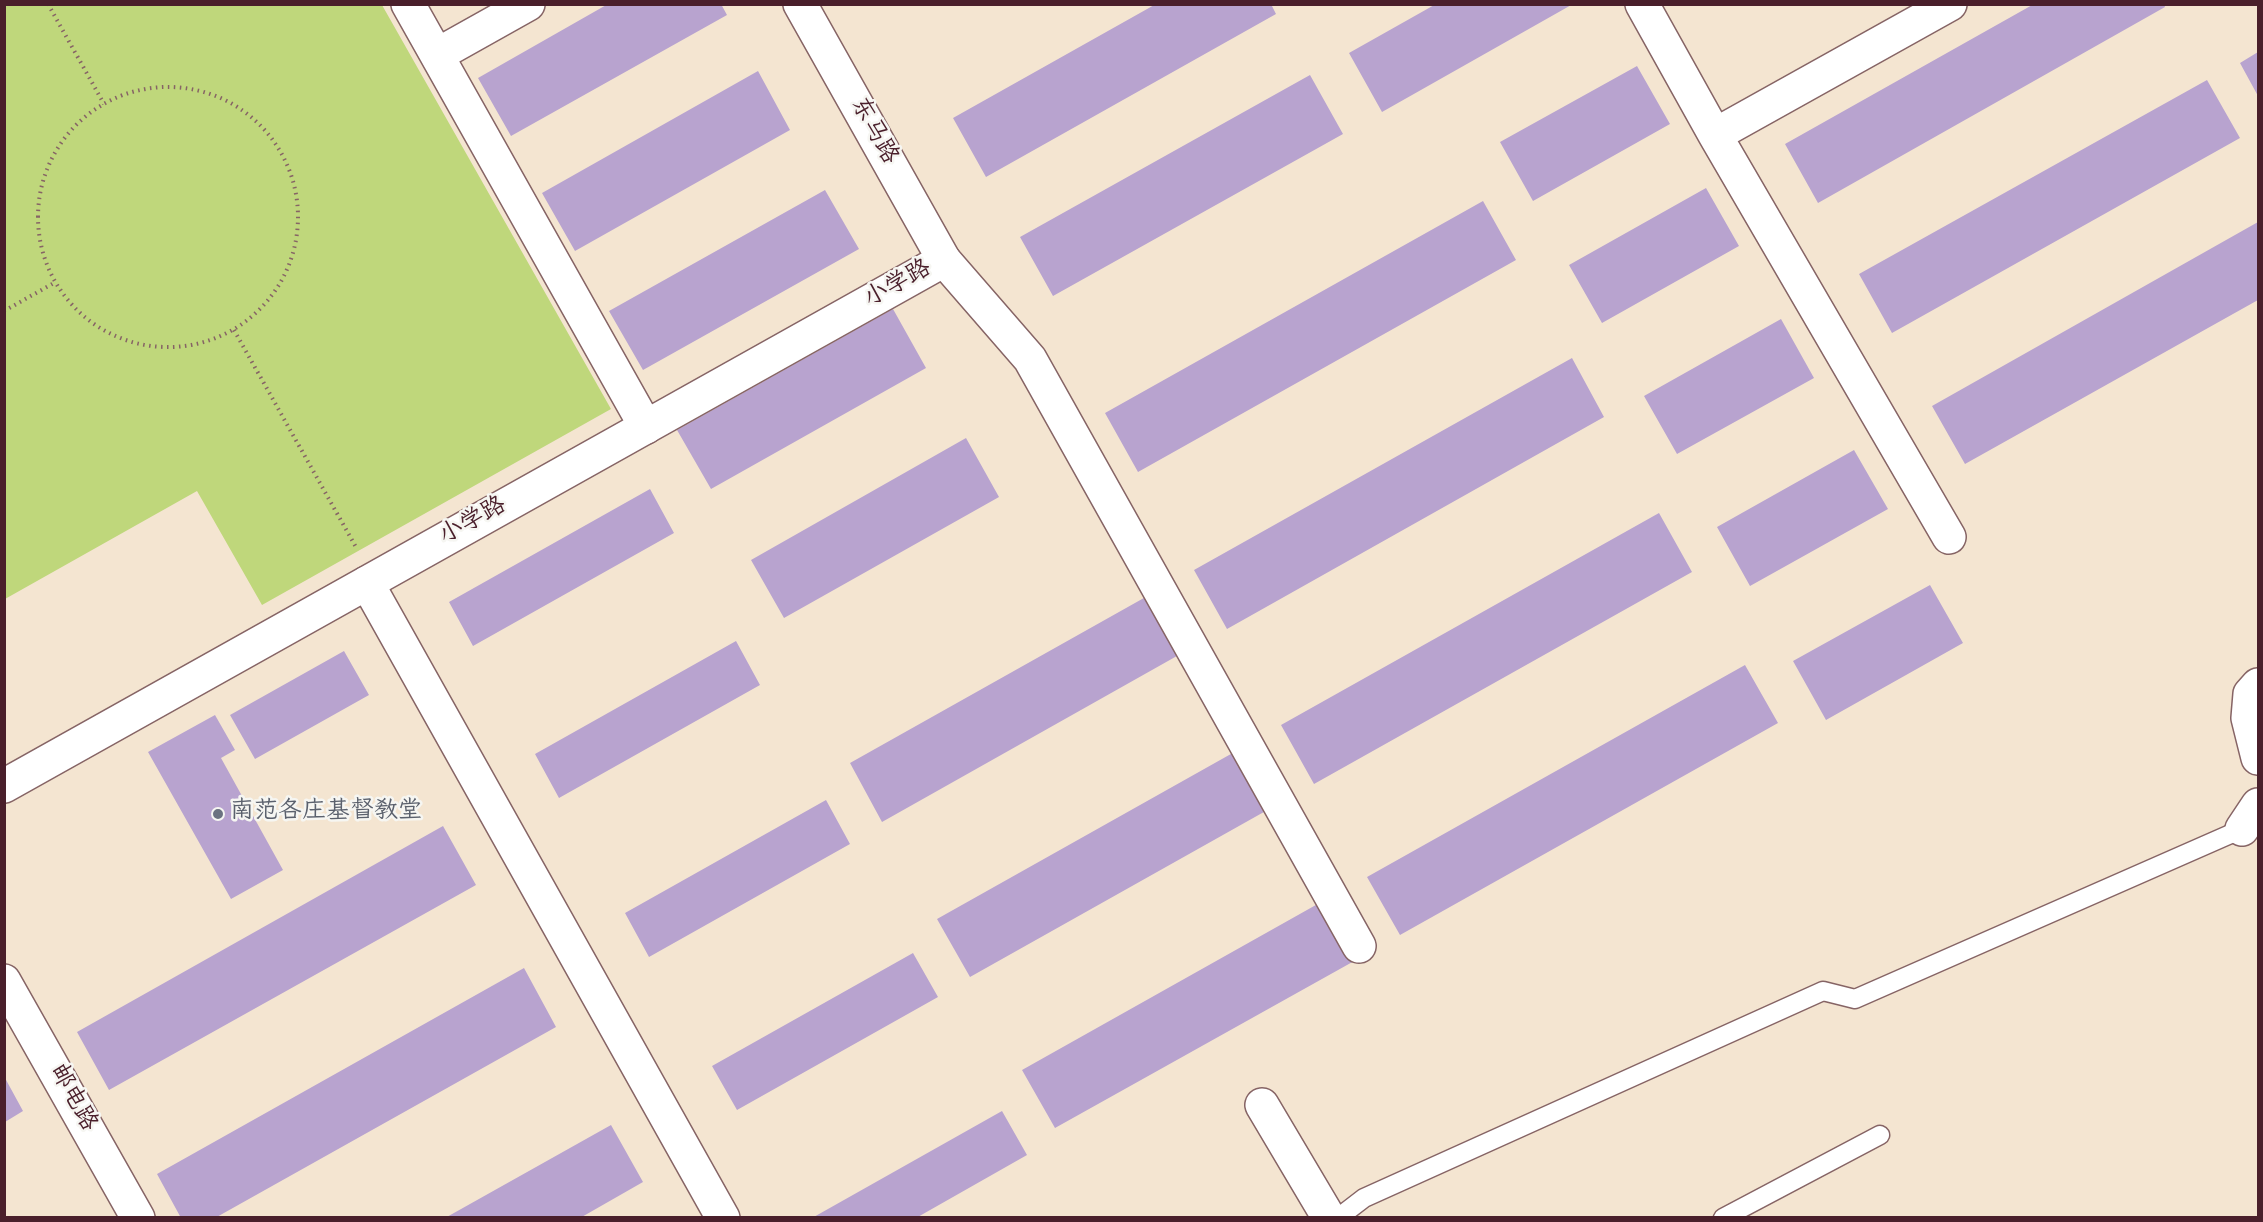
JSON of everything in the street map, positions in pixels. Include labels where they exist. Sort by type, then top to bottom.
[{"type":"street","points":[[408,4],[646,427]]},
{"type":"street","points":[[437,55],[528,4]]},
{"type":"street","name":"东马路","points":[[800,4],[944,260],[1030,359],[1359,946]]},
{"type":"street","points":[[1642,4],[1715,135],[1949,537]]},
{"type":"street","points":[[1715,135],[1950,4]]},
{"type":"street","name":"小学路","points":[[4,786],[944,260]]},
{"type":"street","points":[[370,581],[723,1218]]},
{"type":"street","points":[[2259,685],[2250,694],[2248,718],[2259,758]]},
{"type":"street","name":"邮电路","points":[[4,981],[138,1218]]},
{"type":"street","points":[[1262,1105],[1329,1218]]},
{"type":"lane","points":[[1338,1218],[1364,1198],[1823,991],[1855,999],[2251,817]]},
{"type":"lane","points":[[1723,1218],[1880,1135]]},
{"type":"path","points":[[48,4],[104,104]]},
{"type":"path","points":[[168,85],[213,93],[253,116],[282,150],[297,189],[299,230],[289,269],[266,304],[234,330],[196,345],[155,347],[115,337],[80,314],[54,283],[38,240],[38,194],[54,151],[83,116],[104,104],[123,93],[168,85]]},
{"type":"path","points":[[4,311],[54,283]]},
{"type":"path","points":[[234,330],[370,581]]},
{"type":"green space","points":[[5,4],[382,5],[611,409],[262,605],[197,491],[5,599]]},
{"type":"building","points":[[608,4],[721,4],[727,15],[511,136],[478,78]]},
{"type":"building","points":[[1156,4],[1271,4],[1276,14],[986,177],[953,118]]},
{"type":"building","points":[[1436,4],[1573,4],[1382,112],[1349,53]]},
{"type":"building","points":[[2034,4],[2164,4],[2165,7],[1818,203],[1785,144]]},
{"type":"building","points":[[2258,52],[2258,96],[2240,63]]},
{"type":"building","points":[[1637,66],[1670,124],[1533,201],[1500,142]]},
{"type":"building","points":[[758,71],[790,130],[575,251],[542,193]]},
{"type":"building","points":[[1310,75],[1343,134],[1053,296],[1020,237]]},
{"type":"building","points":[[2207,80],[2240,138],[1892,333],[1859,274]]},
{"type":"building","points":[[1706,188],[1739,246],[1602,323],[1569,265]]},
{"type":"building","points":[[825,190],[859,249],[643,370],[609,311]]},
{"type":"building","points":[[1483,201],[1516,260],[1138,472],[1105,413]]},
{"type":"building","points":[[2258,222],[2258,300],[1965,464],[1932,406]]},
{"type":"building","points":[[893,309],[926,368],[711,489],[677,430]]},
{"type":"building","points":[[1781,319],[1814,378],[1677,454],[1644,396]]},
{"type":"building","points":[[1572,358],[1604,417],[1227,629],[1194,570]]},
{"type":"building","points":[[966,438],[999,497],[784,618],[751,560]]},
{"type":"building","points":[[1854,450],[1888,509],[1750,586],[1717,527]]},
{"type":"building","points":[[650,489],[674,533],[473,646],[449,602]]},
{"type":"building","points":[[1659,513],[1692,572],[1314,784],[1281,725]]},
{"type":"building","points":[[1930,585],[1963,643],[1826,720],[1793,661]]},
{"type":"building","points":[[1151,594],[1184,652],[882,822],[850,763]]},
{"type":"building","points":[[736,641],[760,685],[559,798],[535,754]]},
{"type":"building","points":[[344,651],[369,695],[255,759],[230,715]]},
{"type":"building","points":[[1745,665],[1778,723],[1400,935],[1367,877]]},
{"type":"building","name":"南范各庄基督教堂","points":[[215,715],[235,750],[221,758],[283,870],[231,899],[148,752]]},
{"type":"building","points":[[1238,750],[1271,808],[970,977],[937,919]]},
{"type":"building","points":[[826,800],[850,844],[649,957],[625,913]]},
{"type":"building","points":[[443,826],[476,885],[109,1090],[77,1032]]},
{"type":"building","points":[[1323,901],[1356,960],[1055,1128],[1022,1070]]},
{"type":"building","points":[[913,953],[938,997],[737,1110],[712,1066]]},
{"type":"building","points":[[524,968],[556,1027],[215,1218],[181,1218],[157,1174]]},
{"type":"building","points":[[5,1078],[23,1111],[5,1122]]},
{"type":"building","points":[[1002,1111],[1027,1155],[916,1218],[812,1218]]},
{"type":"building","points":[[611,1125],[643,1182],[580,1218],[445,1218]]},
{"type":"place","name":"南范各庄基督教堂","points":[[218,814]]}]
